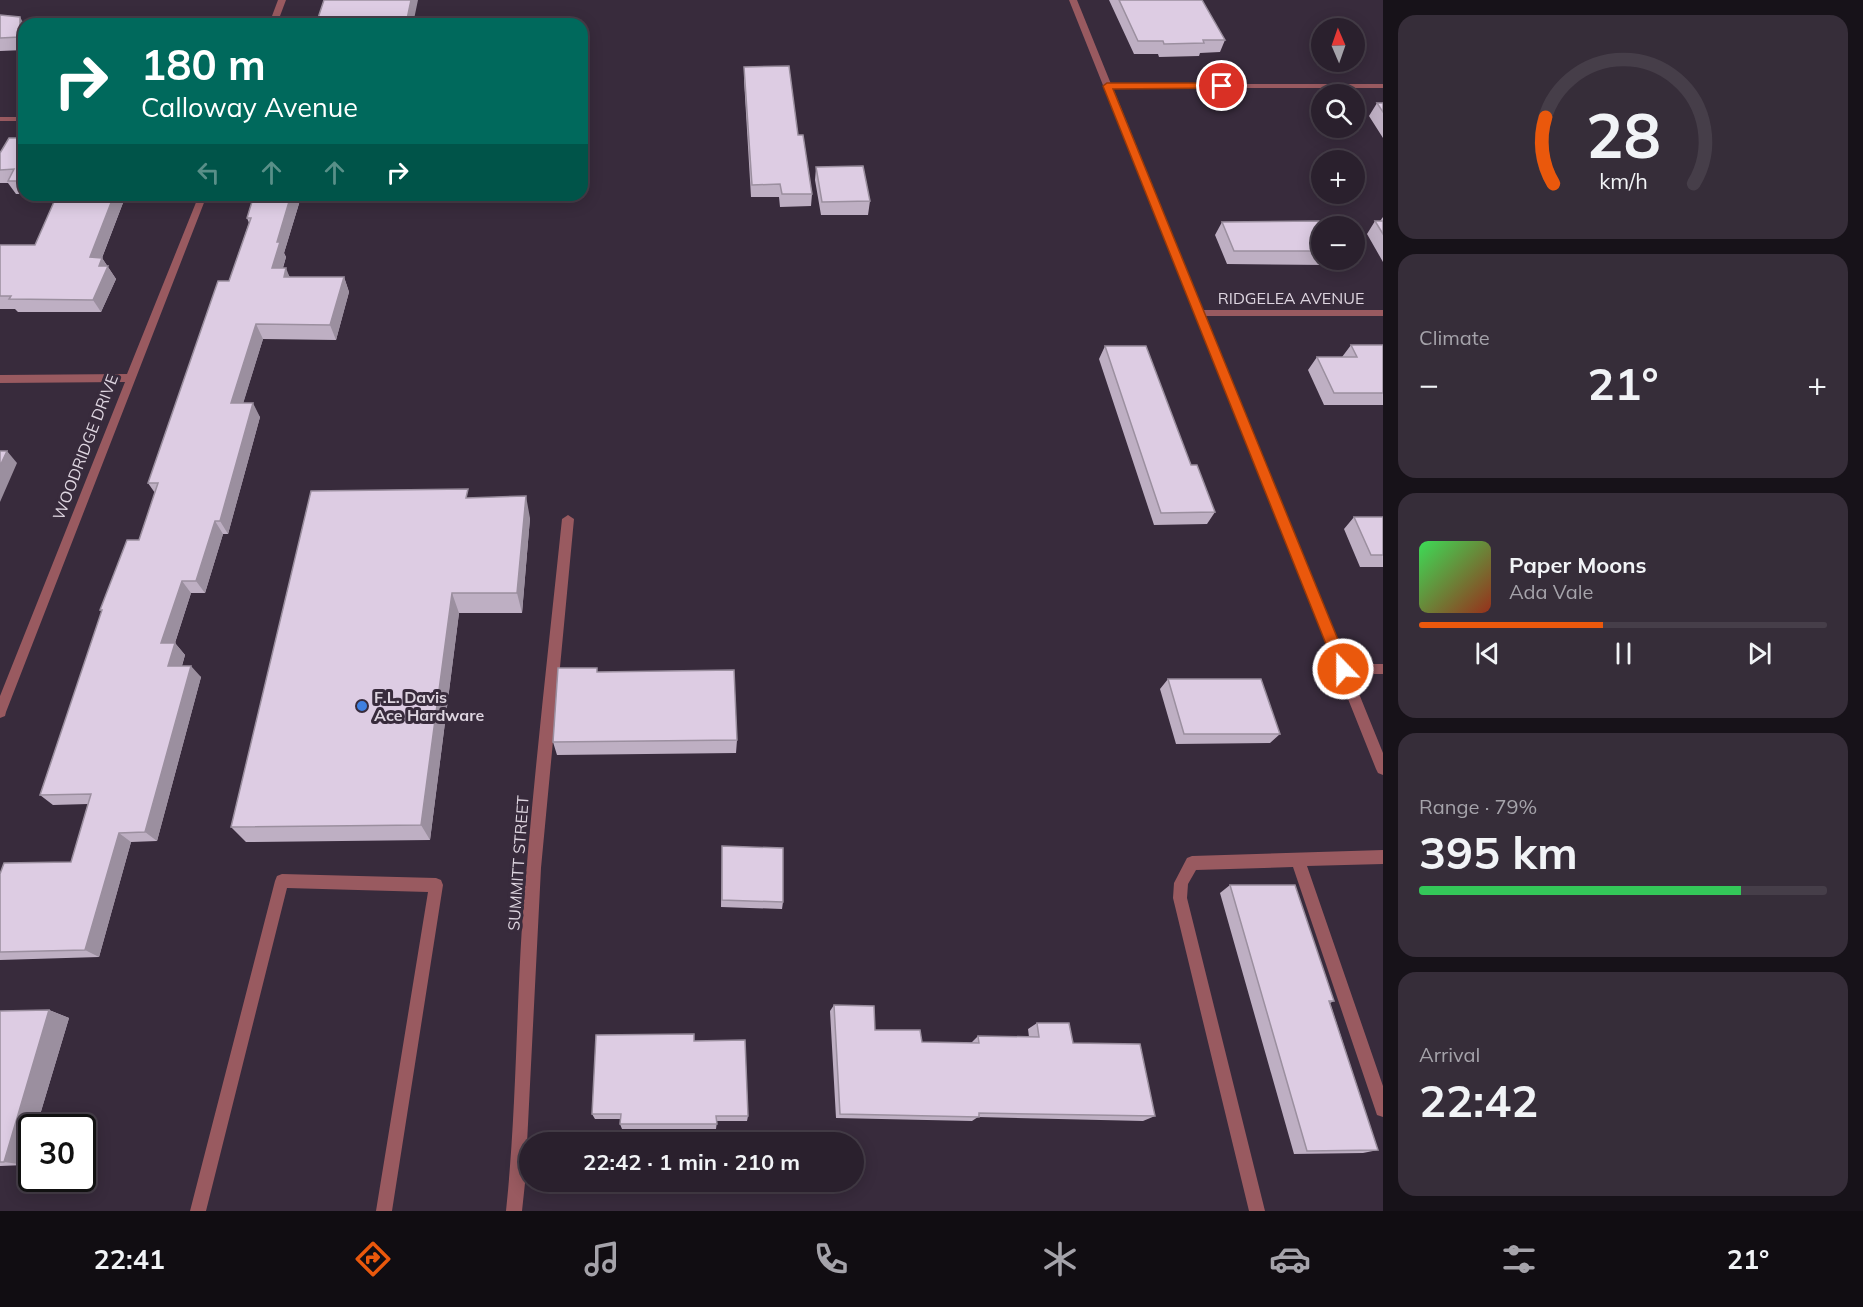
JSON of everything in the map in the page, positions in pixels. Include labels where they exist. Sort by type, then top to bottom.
[{"type":"street","points":[[275,18],[282,0]]},
{"type":"street","points":[[1072,0],[1383,769]]},
{"type":"street","points":[[1107,86],[1383,86]]},
{"type":"street","points":[[0,119],[18,119]]},
{"type":"street","name":"WOODRIDGE DRIVE","points":[[0,712],[201,201]]},
{"type":"street","name":"RIDGELEA AVENUE","points":[[1199,313],[1383,313]]},
{"type":"street","points":[[0,379],[130,378]]},
{"type":"street","name":"SUMMITT STREET","points":[[514,1211],[521,1149],[529,948],[545,745],[568,519]]},
{"type":"street","points":[[1343,669],[1383,669]]},
{"type":"street","points":[[1257,1211],[1180,898],[1181,883],[1192,863],[1383,857]]},
{"type":"street","points":[[1298,860],[1380,1091],[1383,1108]]},
{"type":"street","points":[[198,1211],[282,881],[436,885],[384,1211]]},
{"type":"building","points":[[324,0],[411,0],[407,18],[318,18]]},
{"type":"building","points":[[1119,0],[1202,0],[1225,40],[1164,44],[1163,41],[1138,41]]},
{"type":"building","points":[[0,15],[20,17],[18,18],[18,37],[0,38]]},
{"type":"building","points":[[789,66],[798,135],[803,135],[812,194],[782,194],[780,184],[752,185],[744,67]]},
{"type":"building","points":[[1377,103],[1383,103],[1383,112]]},
{"type":"building","points":[[9,138],[18,138],[18,181],[8,181],[14,169],[0,170],[0,153]]},
{"type":"building","points":[[863,166],[870,201],[822,202],[816,167]]},
{"type":"building","points":[[54,201],[112,201],[90,257],[102,258],[99,266],[108,266],[93,300],[9,299],[11,296],[0,296],[0,245],[35,245]]},
{"type":"building","points":[[252,201],[289,201],[272,268],[286,268],[284,277],[344,277],[330,325],[256,324],[231,403],[253,403],[220,521],[215,521],[196,581],[182,581],[161,643],[175,643],[168,666],[191,666],[145,832],[119,833],[85,950],[0,952],[0,874],[4,863],[71,862],[91,794],[40,795],[102,610],[100,610],[127,540],[139,540],[158,483],[148,483],[218,281],[229,281],[251,218],[247,218]]},
{"type":"building","points":[[1311,221],[1311,251],[1234,251],[1222,222]]},
{"type":"building","points":[[1375,221],[1383,221],[1383,234]]},
{"type":"building","points":[[1351,345],[1383,345],[1383,393],[1334,393],[1317,357],[1357,357]]},
{"type":"building","points":[[1105,346],[1146,346],[1191,465],[1197,465],[1215,512],[1161,513]]},
{"type":"building","points":[[0,451],[7,451],[0,466]]},
{"type":"building","name":"F.L. Davis Ace Hardware","points":[[468,489],[466,498],[526,496],[517,593],[452,593],[421,825],[231,827],[311,491]]},
{"type":"building","points":[[1354,517],[1383,517],[1383,555],[1371,555]]},
{"type":"building","points":[[558,668],[597,668],[597,672],[734,670],[737,740],[553,742]]},
{"type":"building","points":[[1168,679],[1261,679],[1280,734],[1184,734]]},
{"type":"building","points":[[722,846],[783,848],[783,902],[722,900]]},
{"type":"building","points":[[1230,885],[1295,885],[1334,1001],[1329,1001],[1378,1150],[1307,1151]]},
{"type":"building","points":[[834,1005],[874,1006],[875,1030],[920,1030],[922,1042],[979,1043],[978,1036],[1039,1037],[1037,1023],[1069,1023],[1073,1043],[1140,1044],[1155,1116],[979,1113],[979,1117],[840,1114]]},
{"type":"building","points":[[49,1010],[4,1162],[0,1162],[0,1011]]},
{"type":"building","points":[[694,1034],[694,1041],[745,1040],[748,1116],[716,1116],[717,1124],[620,1124],[621,1114],[592,1114],[596,1035]]},
{"type":"place","name":"F.L. Davis Ace Hardware","points":[[362,706]]},
{"type":"route","points":[[1222,86],[1107,86],[1343,669]]}]
